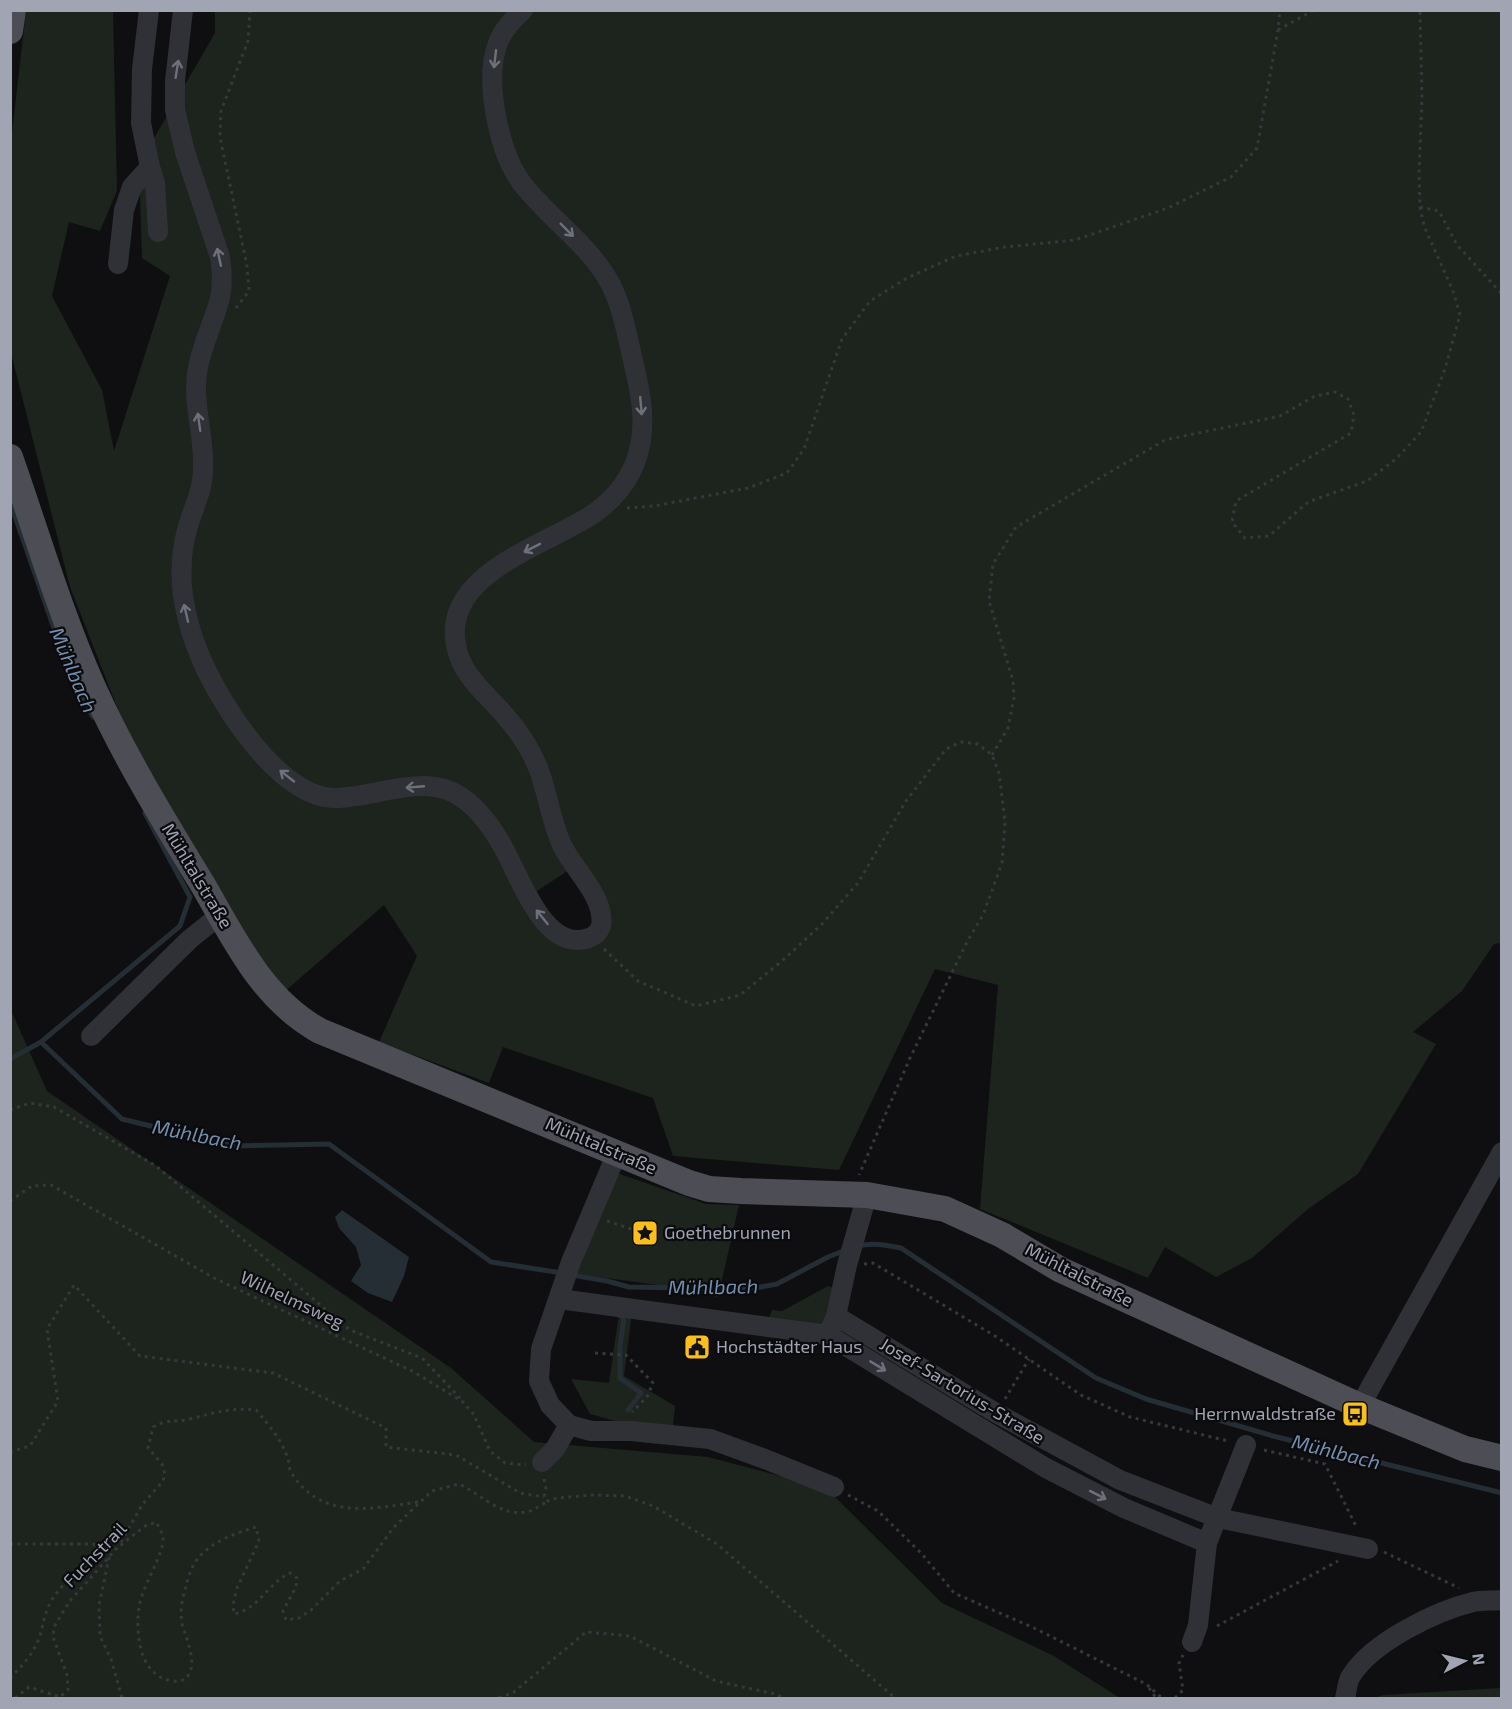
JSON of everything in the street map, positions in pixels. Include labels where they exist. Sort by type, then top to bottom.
[{"type":"main road","points":[[10,31],[13,10]]},
{"type":"main road","name":"Mühltalstraße","points":[[10,457],[68,628],[120,744],[260,980],[285,1007],[304,1022],[320,1031],[689,1184],[710,1189],[859,1194],[945,1209],[1002,1235],[1061,1270],[1360,1406],[1465,1449],[1502,1458]]},
{"type":"street","points":[[149,10],[142,69],[141,123],[155,183],[158,232]]},
{"type":"street","points":[[183,10],[175,81],[175,110],[185,152],[220,257],[222,274],[221,294],[198,368],[196,404],[203,454],[202,483],[185,534],[181,568],[183,596],[190,628],[206,671],[219,696],[244,733],[296,784],[318,796],[339,798],[398,789],[438,786],[458,794],[474,807],[500,842],[531,903],[549,926],[567,939],[574,940],[592,937],[601,926],[601,911],[562,846],[534,756],[520,734],[470,678],[461,663],[454,630],[458,611],[468,594],[483,577],[499,565],[556,536],[598,510],[624,484],[636,460],[642,432],[640,392],[624,321],[611,286],[578,241],[521,182],[512,167],[502,139],[493,93],[495,54],[499,40],[507,26],[523,10]]},
{"type":"street","points":[[118,264],[124,210],[132,188],[150,167]]},
{"type":"street","points":[[91,1036],[190,939],[220,915]]},
{"type":"street","points":[[1360,1406],[1502,1152]]},
{"type":"street","points":[[617,1154],[571,1262],[541,1349],[539,1381],[550,1405],[569,1425],[591,1431],[631,1431],[710,1440],[834,1487]]},
{"type":"street","points":[[828,1335],[836,1316],[855,1235],[859,1194]]},
{"type":"street","name":"Josef-Sartorius-Straße","points":[[562,1289],[828,1335],[1046,1468],[1124,1508],[1207,1543]]},
{"type":"street","name":"Josef-Sartorius-Straße","points":[[836,1316],[996,1413],[1120,1480],[1218,1518],[1368,1549]]},
{"type":"street","points":[[542,1462],[555,1449],[569,1425]]},
{"type":"street","points":[[1192,1642],[1198,1625],[1207,1543],[1245,1445]]},
{"type":"street","name":"Josef-Sartorius-Straße","points":[[1046,1468],[1056,1447]]},
{"type":"street","points":[[1345,1698],[1350,1678],[1363,1660],[1383,1644],[1450,1609],[1476,1601],[1502,1600]]},
{"type":"path","points":[[214,314],[237,308],[249,291],[240,225],[220,137],[221,111],[248,41],[250,10]]},
{"type":"path","points":[[598,510],[654,506],[748,488],[787,473],[804,449],[842,339],[870,301],[908,278],[956,256],[1005,247],[1075,240],[1168,207],[1231,177],[1257,148],[1280,10]]},
{"type":"path","points":[[1278,30],[1314,10]]},
{"type":"path","points":[[992,755],[1008,728],[1014,698],[1013,681],[988,601],[993,564],[1016,527],[1165,440],[1280,416],[1316,396],[1335,392],[1348,399],[1354,414],[1351,433],[1236,501],[1232,522],[1245,538],[1269,536],[1308,502],[1367,481],[1396,459],[1421,432],[1445,369],[1460,315],[1453,291],[1424,226],[1420,207],[1422,98],[1420,10]]},
{"type":"path","points":[[1420,207],[1439,211],[1457,245],[1502,294]]},
{"type":"path","points":[[592,937],[638,981],[696,1006],[740,994],[782,962],[822,924],[858,883],[906,801],[946,749],[962,742],[978,744],[992,755],[999,773],[1005,821],[1002,863],[983,915],[968,940],[910,1058],[859,1194]]},
{"type":"path","points":[[10,1110],[30,1103],[54,1107],[156,1166],[350,1330],[422,1358],[463,1402]]},
{"type":"path","name":"Wilhelmsweg","points":[[10,1201],[32,1186],[51,1185],[216,1279],[414,1372],[463,1402],[474,1415],[490,1451],[505,1463],[524,1465],[542,1462]]},
{"type":"path","points":[[591,1216],[638,1231]]},
{"type":"path","points":[[848,1263],[873,1263],[995,1336],[1081,1395],[1130,1417],[1325,1464],[1368,1549]]},
{"type":"path","points":[[10,1452],[30,1446],[58,1401],[47,1329],[74,1285],[140,1356],[273,1373],[387,1428],[386,1447],[456,1455],[520,1493],[544,1497],[548,1502]]},
{"type":"path","points":[[595,1353],[626,1355],[653,1383],[647,1397],[632,1412]]},
{"type":"path","points":[[996,1413],[1029,1359]]},
{"type":"path","points":[[117,1548],[142,1505],[163,1481],[165,1474],[162,1464],[148,1448],[153,1427],[163,1422],[187,1420],[227,1409],[256,1410],[275,1432],[288,1458],[290,1472],[317,1500],[333,1506],[376,1508],[421,1501]]},
{"type":"path","points":[[542,1462],[546,1489],[544,1497]]},
{"type":"path","name":"Fuchstrail","points":[[15,1698],[29,1687],[60,1696],[68,1690],[67,1674],[53,1637],[54,1627],[69,1602],[117,1548],[145,1526],[156,1522],[162,1531],[163,1542],[140,1598],[139,1643],[147,1666],[154,1673],[173,1682],[182,1681],[188,1676],[191,1667],[181,1615],[182,1601],[194,1564],[215,1544],[256,1527],[259,1541],[237,1588],[233,1605],[234,1614],[243,1612],[264,1596],[279,1578],[290,1573],[297,1578],[296,1587],[283,1611],[286,1620],[299,1618],[322,1601],[340,1581],[363,1569],[394,1527],[432,1491],[459,1484],[479,1498],[507,1510],[526,1512],[557,1498],[592,1495],[625,1496],[653,1506],[717,1544],[896,1698]]},
{"type":"path","points":[[834,1487],[878,1511],[922,1554],[954,1593],[1034,1628],[1146,1684],[1162,1698]]},
{"type":"path","points":[[10,1544],[93,1544],[105,1549],[109,1558],[99,1605],[100,1636],[111,1659],[122,1698]]},
{"type":"path","points":[[10,1678],[33,1651],[41,1633],[44,1617],[54,1598],[71,1577],[101,1548]]},
{"type":"path","points":[[1174,1698],[1183,1690],[1179,1663],[1186,1648],[1198,1635],[1341,1560],[1368,1549],[1389,1554],[1410,1564],[1471,1594],[1476,1601]]},
{"type":"path","points":[[499,1698],[514,1692],[586,1632],[630,1636],[716,1681],[785,1698]]},
{"type":"path","points":[[1146,1684],[1156,1698]]},
{"type":"shaded area","points":[[26,11],[113,11],[117,191],[100,231],[69,222],[52,296],[102,390],[114,451],[170,276],[142,258],[139,164],[215,33],[215,11],[1501,11],[1501,943],[1494,944],[1462,991],[1413,1032],[1436,1044],[1358,1174],[1308,1209],[1252,1258],[1216,1277],[1165,1247],[1148,1278],[980,1209],[998,985],[935,969],[839,1170],[673,1156],[653,1098],[503,1047],[489,1083],[379,1042],[417,956],[384,905],[283,993],[141,768],[70,587],[11,353],[10,150]],"holes":[[[581,862],[603,938],[536,923],[522,901]]]},
{"type":"shaded area","points":[[10,1008],[47,1091],[451,1368],[534,1442],[708,1457],[826,1488],[942,1603],[1054,1656],[1120,1698],[11,1698]]},
{"type":"shaded area","points":[[617,1173],[706,1204],[739,1205],[718,1297],[658,1285],[577,1274]]},
{"type":"shaded area","points":[[342,1210],[409,1257],[404,1276],[392,1302],[368,1293],[351,1281],[361,1265],[356,1247],[339,1228],[335,1217]]},
{"type":"shaded area","points":[[828,1286],[835,1288],[822,1330],[768,1321],[772,1310],[782,1311]]},
{"type":"shaded area","points":[[632,1312],[624,1376],[675,1406],[673,1426],[637,1427],[590,1414],[571,1379],[609,1383],[618,1320]]},
{"type":"shaded area","points":[[1501,1688],[1501,1698],[1375,1698],[1383,1695]]},
{"type":"waterway","name":"Mühlbach","points":[[10,502],[71,677],[93,717]]},
{"type":"waterway","name":"Mühlbach","points":[[145,813],[190,897],[180,926],[41,1042],[122,1119],[233,1146],[329,1144],[491,1262],[562,1273]]},
{"type":"waterway","name":"Mühlbach","points":[[10,1059],[41,1042]]},
{"type":"waterway","name":"Mühlbach","points":[[858,1246],[874,1244],[901,1248],[1096,1378],[1146,1399],[1273,1436],[1502,1493]]},
{"type":"waterway","name":"Mühlbach","points":[[572,1275],[629,1287],[750,1289],[777,1284],[846,1250]]},
{"type":"waterway","points":[[620,1316],[624,1317],[620,1347],[620,1378],[641,1393],[628,1410]]},
{"type":"place","name":"Goethebrunnen","points":[[645,1233]]},
{"type":"place","name":"Hochstädter Haus","points":[[697,1347]]},
{"type":"place","name":"Herrnwaldstraße","points":[[1355,1414]]}]
